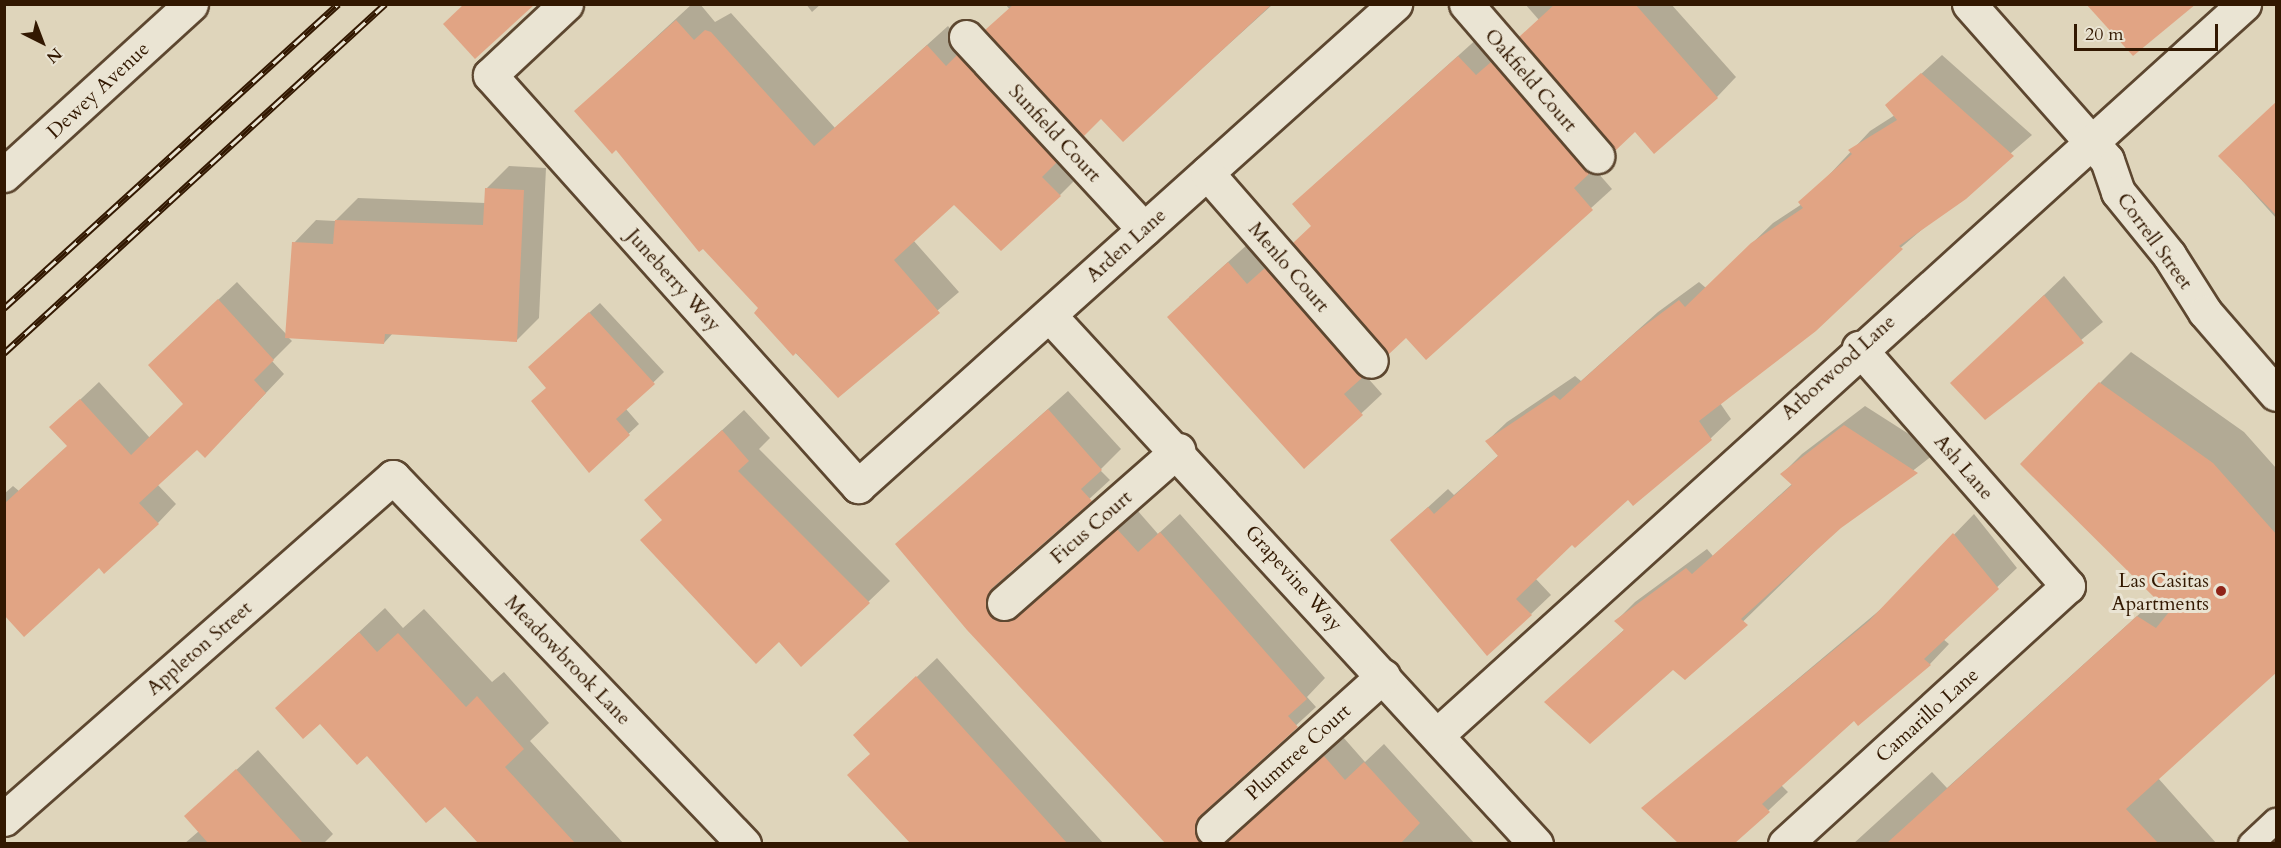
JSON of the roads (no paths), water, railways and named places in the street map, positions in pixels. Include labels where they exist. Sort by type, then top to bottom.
[{"type":"street","name":"Dewey Avenue","points":[[4,175],[191,4]]},
{"type":"street","name":"Juneberry Way","points":[[566,4],[490,75],[858,486]]},
{"type":"street","name":"Oakfield Court","points":[[1466,4],[1597,156]]},
{"type":"street","name":"Correll Street","points":[[1969,4],[2107,160],[2118,192],[2169,255],[2205,312],[2277,394]]},
{"type":"street","name":"Arborwood Lane","points":[[1437,735],[1859,348],[2244,4]]},
{"type":"street","name":"Arden Lane","points":[[858,486],[1207,172],[1375,11]]},
{"type":"street","name":"Sunfield Court","points":[[966,37],[1144,229]]},
{"type":"street","name":"Menlo Court","points":[[1207,172],[1371,361]]},
{"type":"street","name":"Grapevine Way","points":[[1049,315],[1178,450],[1536,843]]},
{"type":"street","name":"Ash Lane","points":[[1859,348],[2068,586]]},
{"type":"street","name":"Ficus Court","points":[[1004,603],[1178,450]]},
{"type":"street","name":"Appleton Street","points":[[4,819],[393,477]]},
{"type":"street","name":"Meadowbrook Lane","points":[[393,477],[744,843]]},
{"type":"street","name":"Camarillo Lane","points":[[1785,843],[2068,586]]},
{"type":"street","name":"Plumtree Court","points":[[1213,829],[1383,676]]},
{"type":"lane","points":[[2251,843],[2277,821]]},
{"type":"railway","points":[[4,308],[338,4]]},
{"type":"railway","points":[[4,353],[385,4]]},
{"type":"place","name":"Las Casitas Apartments","points":[[2221,591]]}]
